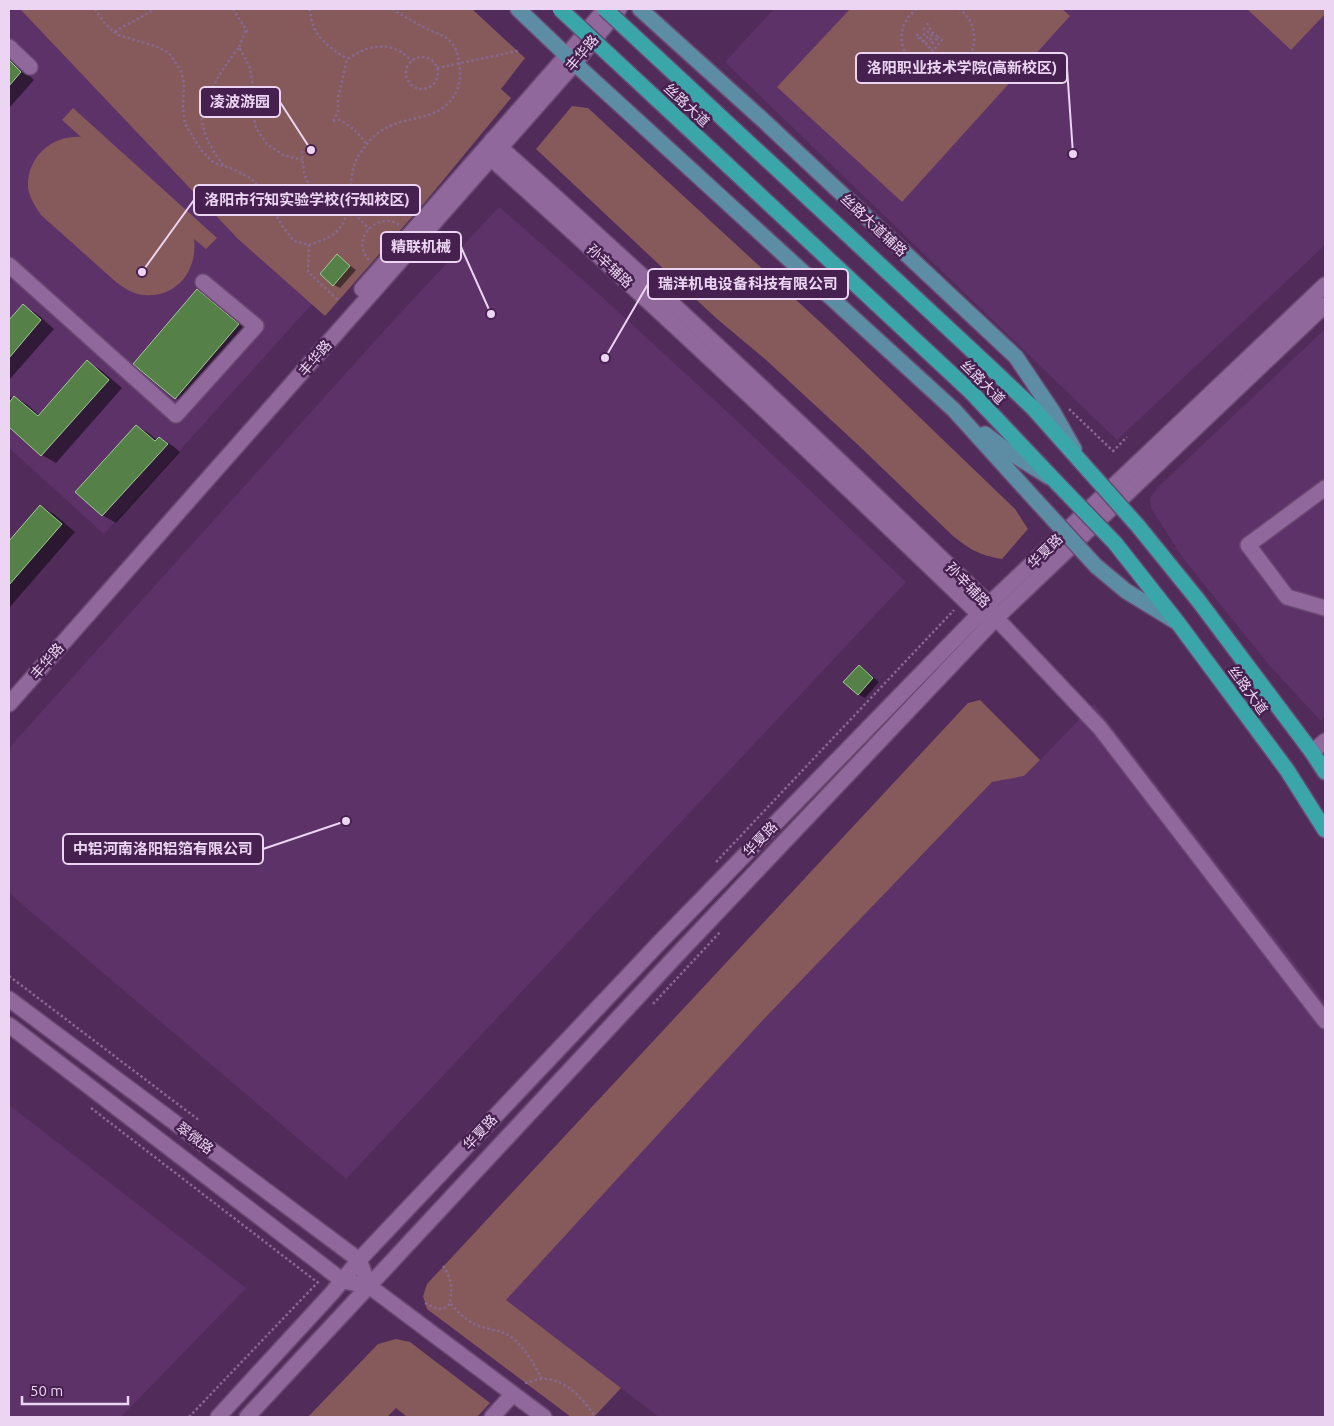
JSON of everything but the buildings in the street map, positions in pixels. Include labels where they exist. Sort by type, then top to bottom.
[{"type":"highway","name":"丝路大道","points":[[560,9],[971,392],[1115,542],[1178,623],[1287,770],[1325,830]]},
{"type":"highway","name":"丝路大道","points":[[605,9],[1033,408],[1138,526],[1198,600],[1325,772]]},
{"type":"main road","points":[[518,9],[954,410],[1009,452],[1058,484]]},
{"type":"main road","name":"丝路大道辅路","points":[[640,9],[764,121],[1016,357],[1053,412],[1082,463]]},
{"type":"main road","points":[[954,410],[1096,566],[1126,591],[1178,623]]},
{"type":"street","name":"丰华路","points":[[571,59],[605,9]]},
{"type":"street","name":"丰华路","points":[[9,704],[492,149],[571,59],[619,9]]},
{"type":"street","points":[[9,47],[30,67]]},
{"type":"street","name":"丰华路","points":[[9,690],[492,149]]},
{"type":"street","name":"孙辛辅路","points":[[492,149],[597,234],[882,501],[984,609],[996,618],[1100,728],[1325,1021]]},
{"type":"street","points":[[9,265],[176,415],[256,326],[203,282]]},
{"type":"street","name":"华夏路","points":[[218,1417],[343,1281],[359,1260],[660,942],[984,609],[1325,284]]},
{"type":"street","name":"华夏路","points":[[247,1417],[675,957],[996,618],[1325,305]]},
{"type":"street","points":[[1325,488],[1248,545],[1287,597],[1325,608]]},
{"type":"street","points":[[1312,752],[1325,741]]},
{"type":"street","name":"翠微路","points":[[9,999],[359,1260]]},
{"type":"street","name":"翠微路","points":[[9,1025],[343,1281],[369,1286],[544,1417]]},
{"type":"street","points":[[359,1260],[369,1286]]},
{"type":"street","points":[[492,1417],[513,1394]]},
{"type":"path","points":[[94,9],[106,25],[118,35],[154,46],[169,53],[181,70],[184,83],[185,124],[202,151],[214,163],[233,169],[252,179],[272,205],[283,227],[294,241],[309,245],[327,238],[338,230],[348,209],[355,162],[376,135],[389,126],[435,112],[448,104],[456,94],[460,81],[459,63],[452,44],[443,36],[405,18],[392,9]]},
{"type":"path","points":[[114,32],[154,9]]},
{"type":"path","points":[[224,166],[214,152],[204,130],[202,110],[212,86],[239,47],[247,31],[233,9]]},
{"type":"path","points":[[309,9],[313,26],[321,38],[347,59]]},
{"type":"path","points":[[917,9],[908,18],[903,29],[904,51],[918,69],[928,74],[940,75],[951,72],[961,66],[970,57],[974,45],[974,32],[970,20],[959,9]]},
{"type":"path","points":[[927,23],[932,32],[932,41]]},
{"type":"path","points":[[918,34],[916,36],[926,44],[932,41],[942,40],[933,51],[929,48],[932,41],[933,36],[923,28]]},
{"type":"path","points":[[920,39],[927,31]]},
{"type":"path","points":[[923,42],[930,34]]},
{"type":"path","points":[[367,145],[357,131],[340,120],[333,121],[338,112],[338,98],[347,59],[372,46],[386,46],[400,51],[412,61]]},
{"type":"path","points":[[239,47],[250,68],[253,87],[252,109],[256,128],[267,144],[283,155],[302,160]]},
{"type":"path","points":[[437,68],[518,51]]},
{"type":"path","points":[[418,58],[428,59],[437,68],[438,76],[432,85],[423,89],[413,86],[407,78],[407,68],[412,61],[418,58]]},
{"type":"path","points":[[302,151],[303,172],[309,185],[321,196],[332,202],[344,205],[369,229]]},
{"type":"path","points":[[372,262],[366,256],[362,247],[364,236],[369,229],[382,221],[394,222],[402,228]]},
{"type":"path","points":[[309,245],[308,272],[338,300]]},
{"type":"path","points":[[1113,452],[1127,438]]},
{"type":"path","points":[[88,1106],[332,1293]]},
{"type":"path","points":[[425,1303],[434,1308],[442,1309],[447,1308],[450,1303],[452,1284],[450,1276],[443,1266]]},
{"type":"path","points":[[450,1303],[460,1314],[475,1325],[502,1332],[512,1338],[533,1364],[542,1379]]},
{"type":"path","points":[[525,1383],[542,1379],[560,1383],[577,1394],[595,1416]]},
{"type":"shaded area","points":[[9,9],[20,9],[238,239],[312,304],[104,534],[9,448]]},
{"type":"shaded area","points":[[20,9],[472,9],[525,58],[501,89],[511,98],[426,201],[325,316],[238,239]]},
{"type":"shaded area","points":[[774,9],[1325,9],[1325,245],[1117,440],[725,62]]},
{"type":"shaded area","points":[[850,9],[1062,9],[1070,16],[902,202],[777,87]]},
{"type":"shaded area","points":[[1247,9],[1325,9],[1325,14],[1291,50]]},
{"type":"shaded area","points":[[572,106],[588,108],[832,333],[1015,509],[1028,529],[1002,559],[987,556],[976,551],[953,536],[856,443],[765,359],[716,318],[536,149]]},
{"type":"shaded area","points":[[73,108],[217,238],[206,249],[194,239],[193,261],[189,271],[183,280],[166,292],[156,295],[144,295],[132,292],[116,282],[41,215],[33,201],[28,187],[29,176],[37,157],[51,144],[70,137],[81,137],[62,120]]},
{"type":"shaded area","points":[[499,207],[601,296],[736,420],[906,582],[346,1179],[9,893],[9,748],[383,332]]},
{"type":"shaded area","points":[[1325,329],[1325,717],[1321,721],[1270,666],[1183,558],[1151,508],[1150,498],[1158,487]]},
{"type":"shaded area","points":[[980,700],[1040,760],[1024,776],[992,782],[763,1020],[506,1300],[621,1388],[594,1417],[571,1417],[427,1309],[423,1296],[427,1284],[968,703]]},
{"type":"shaded area","points":[[1094,704],[1325,1002],[1325,1417],[659,1417],[505,1300],[763,1020],[992,782],[1025,776]]},
{"type":"shaded area","points":[[9,1105],[246,1288],[121,1417],[9,1417]]},
{"type":"shaded area","points":[[396,1339],[410,1342],[490,1403],[477,1417],[407,1417],[396,1408],[387,1417],[308,1417],[378,1344]]},
{"type":"place","name":"凌波游园","points":[[311,150]]},
{"type":"place","name":"洛阳职业技术学院(高新校区)","points":[[1073,154]]},
{"type":"place","name":"洛阳市行知实验学校(行知校区)","points":[[142,272]]},
{"type":"place","name":"精联机械","points":[[491,314]]},
{"type":"place","name":"瑞洋机电设备科技有限公司","points":[[605,358]]},
{"type":"place","name":"中铝河南洛阳铝箔有限公司","points":[[346,821]]}]
